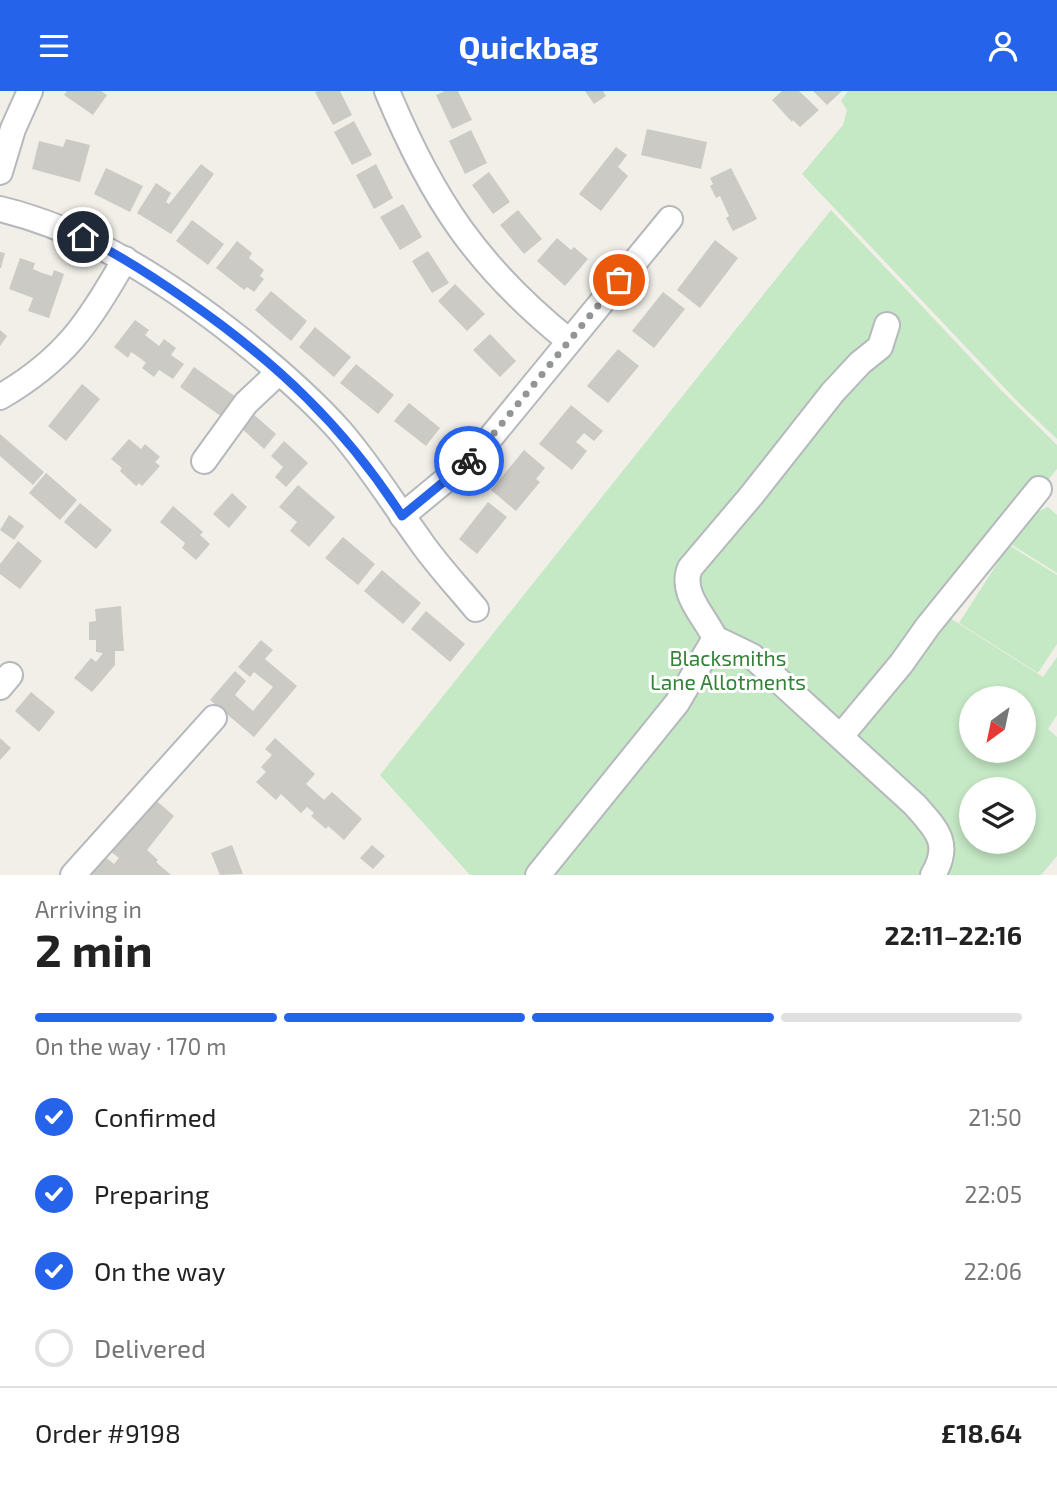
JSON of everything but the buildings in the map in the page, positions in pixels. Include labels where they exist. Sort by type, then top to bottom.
[{"type":"street","points":[[0,172],[13,129],[30,91]]},
{"type":"street","points":[[387,91],[422,170],[447,212],[472,246],[529,309],[569,341]]},
{"type":"street","points":[[0,209],[69,231],[125,260],[201,310],[279,372],[340,430],[362,457],[421,543],[476,609]]},
{"type":"street","points":[[402,516],[477,454],[670,219]]},
{"type":"street","points":[[0,397],[25,383],[65,349],[94,313],[125,260]]},
{"type":"street","points":[[717,642],[705,617],[688,592],[687,578],[690,568],[751,496],[833,391],[880,347],[887,325]]},
{"type":"street","points":[[204,461],[246,403],[279,372]]},
{"type":"street","points":[[841,736],[1039,489]]},
{"type":"street","points":[[538,875],[677,703],[711,645],[717,642],[728,643],[752,656],[915,805],[939,836],[943,851],[933,875]]},
{"type":"street","points":[[73,875],[214,718]]},
{"type":"green space","points":[[848,91],[1057,91],[1057,439],[1019,403],[802,174],[843,125],[847,110],[841,101]]},
{"type":"green space","name":"Blacksmiths Lane Allotments","points":[[831,210],[1002,391],[1057,445],[1057,469],[942,613],[1043,677],[1057,657],[1057,715],[1048,729],[1057,737],[1057,856],[1041,875],[470,875],[380,775]]},
{"type":"green space","points":[[1048,507],[1057,515],[1057,573],[1012,545],[1037,512]]},
{"type":"green space","points":[[1009,545],[1057,575],[1057,644],[1038,673],[959,623]]},
{"type":"way so far","points":[[469,461],[619,280]]},
{"type":"route","points":[[83,237],[176,292],[279,372],[340,430],[383,486],[402,516],[469,461]]}]
